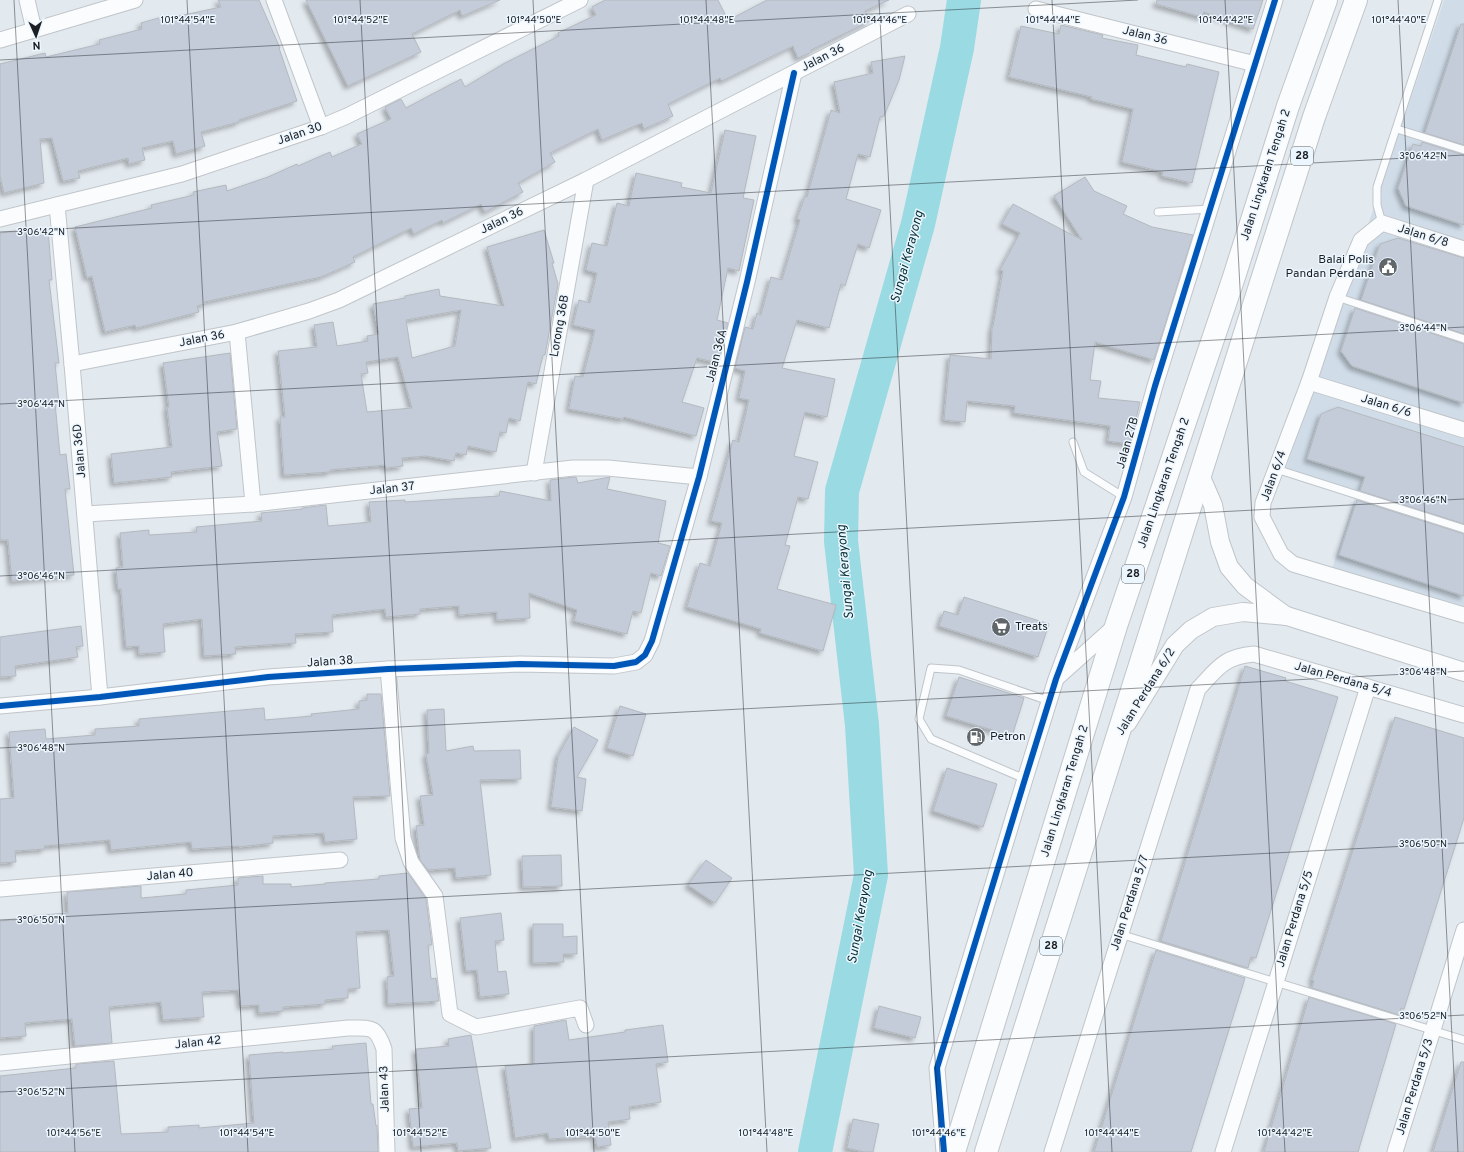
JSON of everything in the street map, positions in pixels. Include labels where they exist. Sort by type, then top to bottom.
[{"type":"highway","name":"Jalan Lingkaran Tengah 2","points":[[954,1152],[1116,626],[1234,277],[1288,106],[1326,0]]},
{"type":"highway","name":"28","points":[[986,1152],[1314,117],[1356,0]]},
{"type":"street","points":[[27,0],[34,30]]},
{"type":"street","points":[[0,40],[135,0]]},
{"type":"street","points":[[274,0],[321,127]]},
{"type":"street","name":"Jalan 30","points":[[0,219],[182,174],[321,127],[347,116],[580,0]]},
{"type":"street","name":"Jalan 27B","points":[[944,1152],[937,1068],[1056,679],[1124,498],[1155,386],[1275,0]]},
{"type":"street","name":"Jalan 36","points":[[1036,9],[1255,64]]},
{"type":"street","name":"Jalan 36","points":[[72,364],[237,332],[309,311],[339,300],[586,180],[908,14]]},
{"type":"street","name":"Jalan 36A","points":[[652,641],[699,477],[747,282],[794,73]]},
{"type":"street","name":"Lorong 36B","points":[[534,473],[586,180]]},
{"type":"street","name":"Jalan 36D","points":[[57,205],[100,697]]},
{"type":"street","name":"Jalan 6/8","points":[[1382,223],[1464,249]]},
{"type":"street","name":"Jalan 6/4","points":[[1382,223],[1361,240],[1337,297],[1309,382],[1263,502],[1262,517],[1282,554],[1293,564],[1464,615]]},
{"type":"street","points":[[237,332],[253,504]]},
{"type":"street","name":"Jalan 6/6","points":[[1309,382],[1464,430]]},
{"type":"street","name":"Jalan 37","points":[[85,514],[253,504],[573,468],[608,468],[699,477]]},
{"type":"street","name":"Jalan Perdana 6/2","points":[[1200,475],[1213,505],[1220,542],[1229,568],[1245,586],[1287,616]]},
{"type":"street","name":"Jalan Perdana 6/2","points":[[1117,740],[1174,645],[1190,630],[1213,617],[1243,612],[1287,616],[1464,672]]},
{"type":"street","points":[[1056,679],[1116,626]]},
{"type":"street","name":"Jalan 38","points":[[0,706],[100,697],[268,677],[388,669],[520,664],[614,666],[636,662],[645,655],[652,641]]},
{"type":"street","name":"Jalan Perdana 5/4","points":[[1222,663],[1239,656],[1254,654],[1464,715]]},
{"type":"street","name":"Jalan Perdana 5/7","points":[[1052,1152],[1198,689],[1222,663]]},
{"type":"street","points":[[388,669],[403,838],[411,862],[435,896],[450,1014],[476,1027],[580,1008],[586,1024]]},
{"type":"street","name":"Jalan Perdana 5/5","points":[[1223,1152],[1368,687]]},
{"type":"street","name":"Jalan 40","points":[[0,890],[340,860]]},
{"type":"street","name":"Jalan Perdana 5/3","points":[[1395,1152],[1464,930]]},
{"type":"street","name":"Jalan 42","points":[[0,1063],[348,1028],[370,1028],[377,1032],[384,1049]]},
{"type":"street","name":"Jalan 43","points":[[384,1049],[387,1152]]},
{"type":"lane","points":[[1382,223],[1377,204],[1377,187],[1438,0]]},
{"type":"lane","points":[[1397,129],[1464,150]]},
{"type":"lane","points":[[1158,212],[1210,209]]},
{"type":"lane","points":[[1337,297],[1464,339]]},
{"type":"lane","points":[[1073,442],[1084,472],[1124,498]]},
{"type":"lane","points":[[1276,469],[1464,529]]},
{"type":"lane","points":[[1025,779],[931,739],[919,719],[931,668],[959,670],[1050,701]]},
{"type":"lane","points":[[1120,934],[1464,1040]]},
{"type":"shaded area","points":[[1444,0],[1464,0],[1464,610],[1332,569],[1357,491],[1286,468]]},
{"type":"building","points":[[218,0],[259,0],[280,48],[297,101],[239,120],[239,122],[201,132],[205,146],[176,154],[173,141],[142,148],[145,160],[129,164],[128,158],[78,171],[80,178],[63,181],[52,138],[40,139],[44,183],[4,193],[0,176],[0,64],[45,53],[46,57],[100,44],[99,40],[142,29],[141,23],[169,15],[170,18],[221,7]]},
{"type":"building","points":[[306,0],[500,0],[462,16],[460,10],[412,34],[421,52],[348,86]]},
{"type":"building","points":[[605,0],[718,0],[727,18],[730,16],[731,19],[767,0],[889,0],[865,11],[870,21],[811,50],[812,52],[798,58],[793,46],[722,81],[720,78],[668,104],[673,116],[644,129],[642,123],[602,140],[598,129],[550,153],[555,162],[518,183],[523,192],[485,212],[481,204],[443,223],[442,220],[414,234],[411,228],[353,257],[355,262],[321,277],[204,302],[205,304],[197,306],[199,312],[136,328],[135,325],[105,332],[92,276],[87,278],[75,227],[152,208],[151,205],[194,195],[193,192],[226,185],[227,191],[268,177],[297,164],[298,166],[330,152],[332,157],[362,144],[357,134],[391,119],[385,107],[401,99],[406,108],[461,79],[465,87],[505,63],[559,36],[558,33],[596,15],[592,7]]},
{"type":"building","points":[[1157,0],[1263,0],[1253,29],[1204,12],[1202,17],[1156,4]]},
{"type":"building","points":[[1461,24],[1464,24],[1464,145],[1425,133]]},
{"type":"building","points":[[1061,25],[1103,35],[1102,38],[1138,45],[1136,55],[1186,67],[1187,64],[1219,72],[1192,183],[1162,176],[1163,172],[1122,162],[1133,109],[1091,99],[1092,97],[1009,77],[1021,26],[1059,34]]},
{"type":"building","points":[[905,56],[899,80],[884,116],[880,117],[870,157],[858,154],[846,199],[881,210],[869,248],[858,244],[845,286],[841,284],[829,328],[797,320],[782,368],[835,379],[827,417],[805,412],[794,456],[818,462],[808,499],[798,497],[785,545],[790,546],[777,589],[836,605],[823,651],[760,633],[761,629],[687,607],[700,563],[710,566],[722,523],[711,521],[733,440],[739,442],[749,400],[739,398],[745,371],[735,368],[745,327],[753,329],[757,313],[761,315],[771,277],[782,280],[800,220],[797,219],[805,196],[807,197],[831,110],[840,113],[834,82],[873,73],[871,62]]},
{"type":"building","points":[[725,130],[756,136],[743,198],[754,200],[739,271],[728,268],[717,320],[728,323],[718,363],[697,358],[682,402],[704,408],[696,436],[624,417],[623,419],[569,409],[575,376],[583,377],[595,330],[573,325],[579,300],[590,303],[597,273],[586,270],[592,243],[607,246],[617,203],[629,206],[636,173],[682,183],[681,187],[711,193]]},
{"type":"building","points":[[1422,142],[1464,155],[1464,225],[1406,206],[1398,188],[1413,144],[1421,146]]},
{"type":"building","points":[[1085,177],[1094,191],[1127,206],[1123,214],[1152,227],[1193,235],[1154,360],[1095,342],[1090,380],[1101,381],[1098,398],[1140,402],[1130,444],[1108,441],[1110,426],[1014,413],[1015,406],[967,401],[965,422],[944,420],[950,355],[991,359],[992,327],[1003,271],[1000,270],[1020,233],[1002,224],[1013,204],[1082,240],[1054,196]]},
{"type":"building","points":[[48,229],[52,280],[49,280],[59,363],[55,363],[59,403],[55,403],[60,455],[66,454],[70,489],[65,489],[74,575],[12,581],[8,540],[0,540],[0,233]]},
{"type":"building","points":[[544,230],[554,263],[552,263],[558,284],[545,355],[543,355],[536,384],[528,382],[520,421],[509,418],[506,433],[500,432],[496,452],[468,446],[466,455],[456,453],[454,461],[426,456],[402,458],[403,466],[386,468],[385,465],[330,470],[330,472],[284,475],[280,417],[285,417],[278,351],[317,347],[314,325],[333,322],[337,346],[368,341],[367,336],[379,334],[373,304],[405,298],[405,296],[439,289],[440,296],[504,306],[487,247]],"holes":[[[461,310],[455,346],[412,358],[406,320]],[[398,357],[412,408],[367,412],[361,374],[368,373],[366,362]]]},
{"type":"building","points":[[1398,238],[1464,258],[1464,334],[1361,300],[1380,244]]},
{"type":"building","points":[[1355,308],[1464,344],[1464,403],[1352,366],[1341,351]]},
{"type":"building","points":[[230,353],[237,429],[217,432],[222,466],[171,472],[172,477],[114,483],[111,454],[172,447],[167,407],[169,407],[163,363]]},
{"type":"building","points":[[1338,407],[1464,447],[1464,524],[1360,491],[1365,477],[1307,459],[1321,414]]},
{"type":"building","points":[[576,477],[578,483],[610,477],[607,489],[666,501],[658,543],[670,546],[661,576],[651,573],[641,613],[633,611],[627,634],[574,621],[577,610],[529,593],[530,618],[497,620],[497,612],[459,615],[459,606],[420,609],[420,614],[386,617],[385,609],[332,615],[333,632],[295,634],[296,643],[235,647],[236,654],[204,656],[202,619],[163,624],[165,652],[139,654],[139,646],[126,647],[121,589],[118,589],[116,568],[123,567],[120,533],[149,530],[149,535],[197,532],[196,527],[262,521],[261,513],[326,505],[328,526],[371,522],[369,502],[405,500],[405,502],[499,496],[500,491],[551,501],[550,480]]},
{"type":"building","points":[[1357,500],[1464,534],[1464,596],[1339,555]]},
{"type":"building","name":"Treats","points":[[964,597],[1049,624],[1038,657],[939,626],[944,611],[958,615]]},
{"type":"building","points":[[81,626],[83,646],[76,647],[78,657],[15,666],[16,676],[0,677],[0,637]]},
{"type":"building","points":[[1245,666],[1286,678],[1285,681],[1338,697],[1256,958],[1251,957],[1248,968],[1161,941]]},
{"type":"building","points":[[959,677],[1024,698],[1012,736],[946,716]]},
{"type":"building","points":[[367,694],[381,694],[390,796],[353,797],[357,839],[325,842],[324,833],[273,836],[273,843],[239,847],[192,849],[191,842],[111,850],[110,840],[44,846],[45,849],[15,851],[16,862],[0,863],[0,799],[14,798],[9,732],[45,729],[46,739],[95,735],[95,729],[139,726],[139,719],[264,708],[265,720],[312,716],[311,714],[359,709],[359,701],[367,700]]},
{"type":"building","points":[[620,706],[646,714],[633,756],[607,748]]},
{"type":"building","points":[[444,709],[446,751],[473,746],[474,751],[520,750],[521,779],[480,780],[491,875],[456,878],[455,868],[428,870],[420,860],[416,826],[424,825],[420,796],[433,795],[426,754],[429,753],[427,710]]},
{"type":"building","points":[[1395,717],[1464,738],[1464,818],[1404,1009],[1401,1008],[1399,1015],[1312,988],[1314,981],[1312,980]]},
{"type":"building","points":[[574,727],[598,740],[577,777],[586,779],[582,811],[551,807],[558,756]]},
{"type":"building","points":[[947,768],[997,784],[983,827],[933,811]]},
{"type":"building","points":[[561,855],[562,886],[523,887],[522,856]]},
{"type":"building","points":[[706,860],[732,878],[715,903],[688,885]]},
{"type":"building","points":[[408,873],[426,899],[432,945],[428,945],[431,979],[436,978],[439,1001],[388,1004],[387,977],[394,976],[389,930],[356,932],[360,988],[348,989],[348,998],[325,1000],[325,1004],[283,1007],[283,1011],[259,1013],[259,1005],[241,1006],[239,990],[202,992],[204,1017],[163,1020],[161,1002],[109,1007],[112,1043],[75,1046],[72,1019],[25,1023],[26,1036],[0,1038],[0,921],[30,919],[30,916],[68,913],[67,892],[141,886],[141,898],[186,894],[186,890],[238,885],[238,878],[263,876],[263,884],[291,884],[291,887],[379,879],[379,876]]},
{"type":"building","points":[[501,913],[504,940],[495,941],[498,972],[506,971],[509,994],[480,997],[477,970],[466,971],[460,918]]},
{"type":"building","points":[[533,924],[563,924],[563,937],[577,936],[577,954],[563,954],[564,962],[533,963]]},
{"type":"building","points":[[1156,950],[1245,978],[1191,1152],[1094,1152]]},
{"type":"building","points":[[1309,997],[1396,1024],[1358,1152],[1264,1152]]},
{"type":"building","points":[[879,1006],[921,1017],[915,1038],[874,1028]]},
{"type":"building","points":[[566,1020],[569,1040],[663,1025],[668,1062],[656,1064],[661,1102],[629,1107],[630,1119],[608,1122],[611,1145],[597,1147],[595,1136],[549,1139],[548,1133],[515,1138],[505,1066],[534,1064],[534,1026]]},
{"type":"building","points":[[471,1035],[491,1148],[458,1151],[457,1143],[413,1147],[409,1109],[422,1108],[416,1049],[449,1046],[448,1039]]},
{"type":"building","points":[[366,1043],[371,1104],[373,1104],[376,1126],[377,1125],[378,1152],[0,1152],[0,1076],[76,1068],[76,1064],[114,1061],[121,1134],[168,1132],[168,1127],[199,1125],[199,1128],[254,1123],[249,1055],[333,1049],[332,1046]]},
{"type":"building","points":[[1461,1062],[1464,1062],[1464,1152],[1433,1152]]},
{"type":"building","points":[[853,1119],[879,1124],[873,1152],[864,1152],[847,1148]]},
{"type":"waterway","name":"Sungai Kerayong","points":[[815,1152],[871,875],[862,725],[841,541],[842,491],[918,224],[957,48],[964,0]]},
{"type":"cycle path","points":[[944,1152],[937,1068],[1056,679],[1124,497],[1155,386],[1275,0]]},
{"type":"cycle path","points":[[0,706],[100,697],[268,677],[388,669],[520,664],[614,666],[636,662],[645,655],[652,641],[699,477],[747,282],[794,73]]},
{"type":"place","name":"Balai Polis Pandan Perdana","points":[[1388,267]]},
{"type":"place","name":"Treats","points":[[1001,627]]},
{"type":"place","name":"Petron","points":[[976,737]]}]
